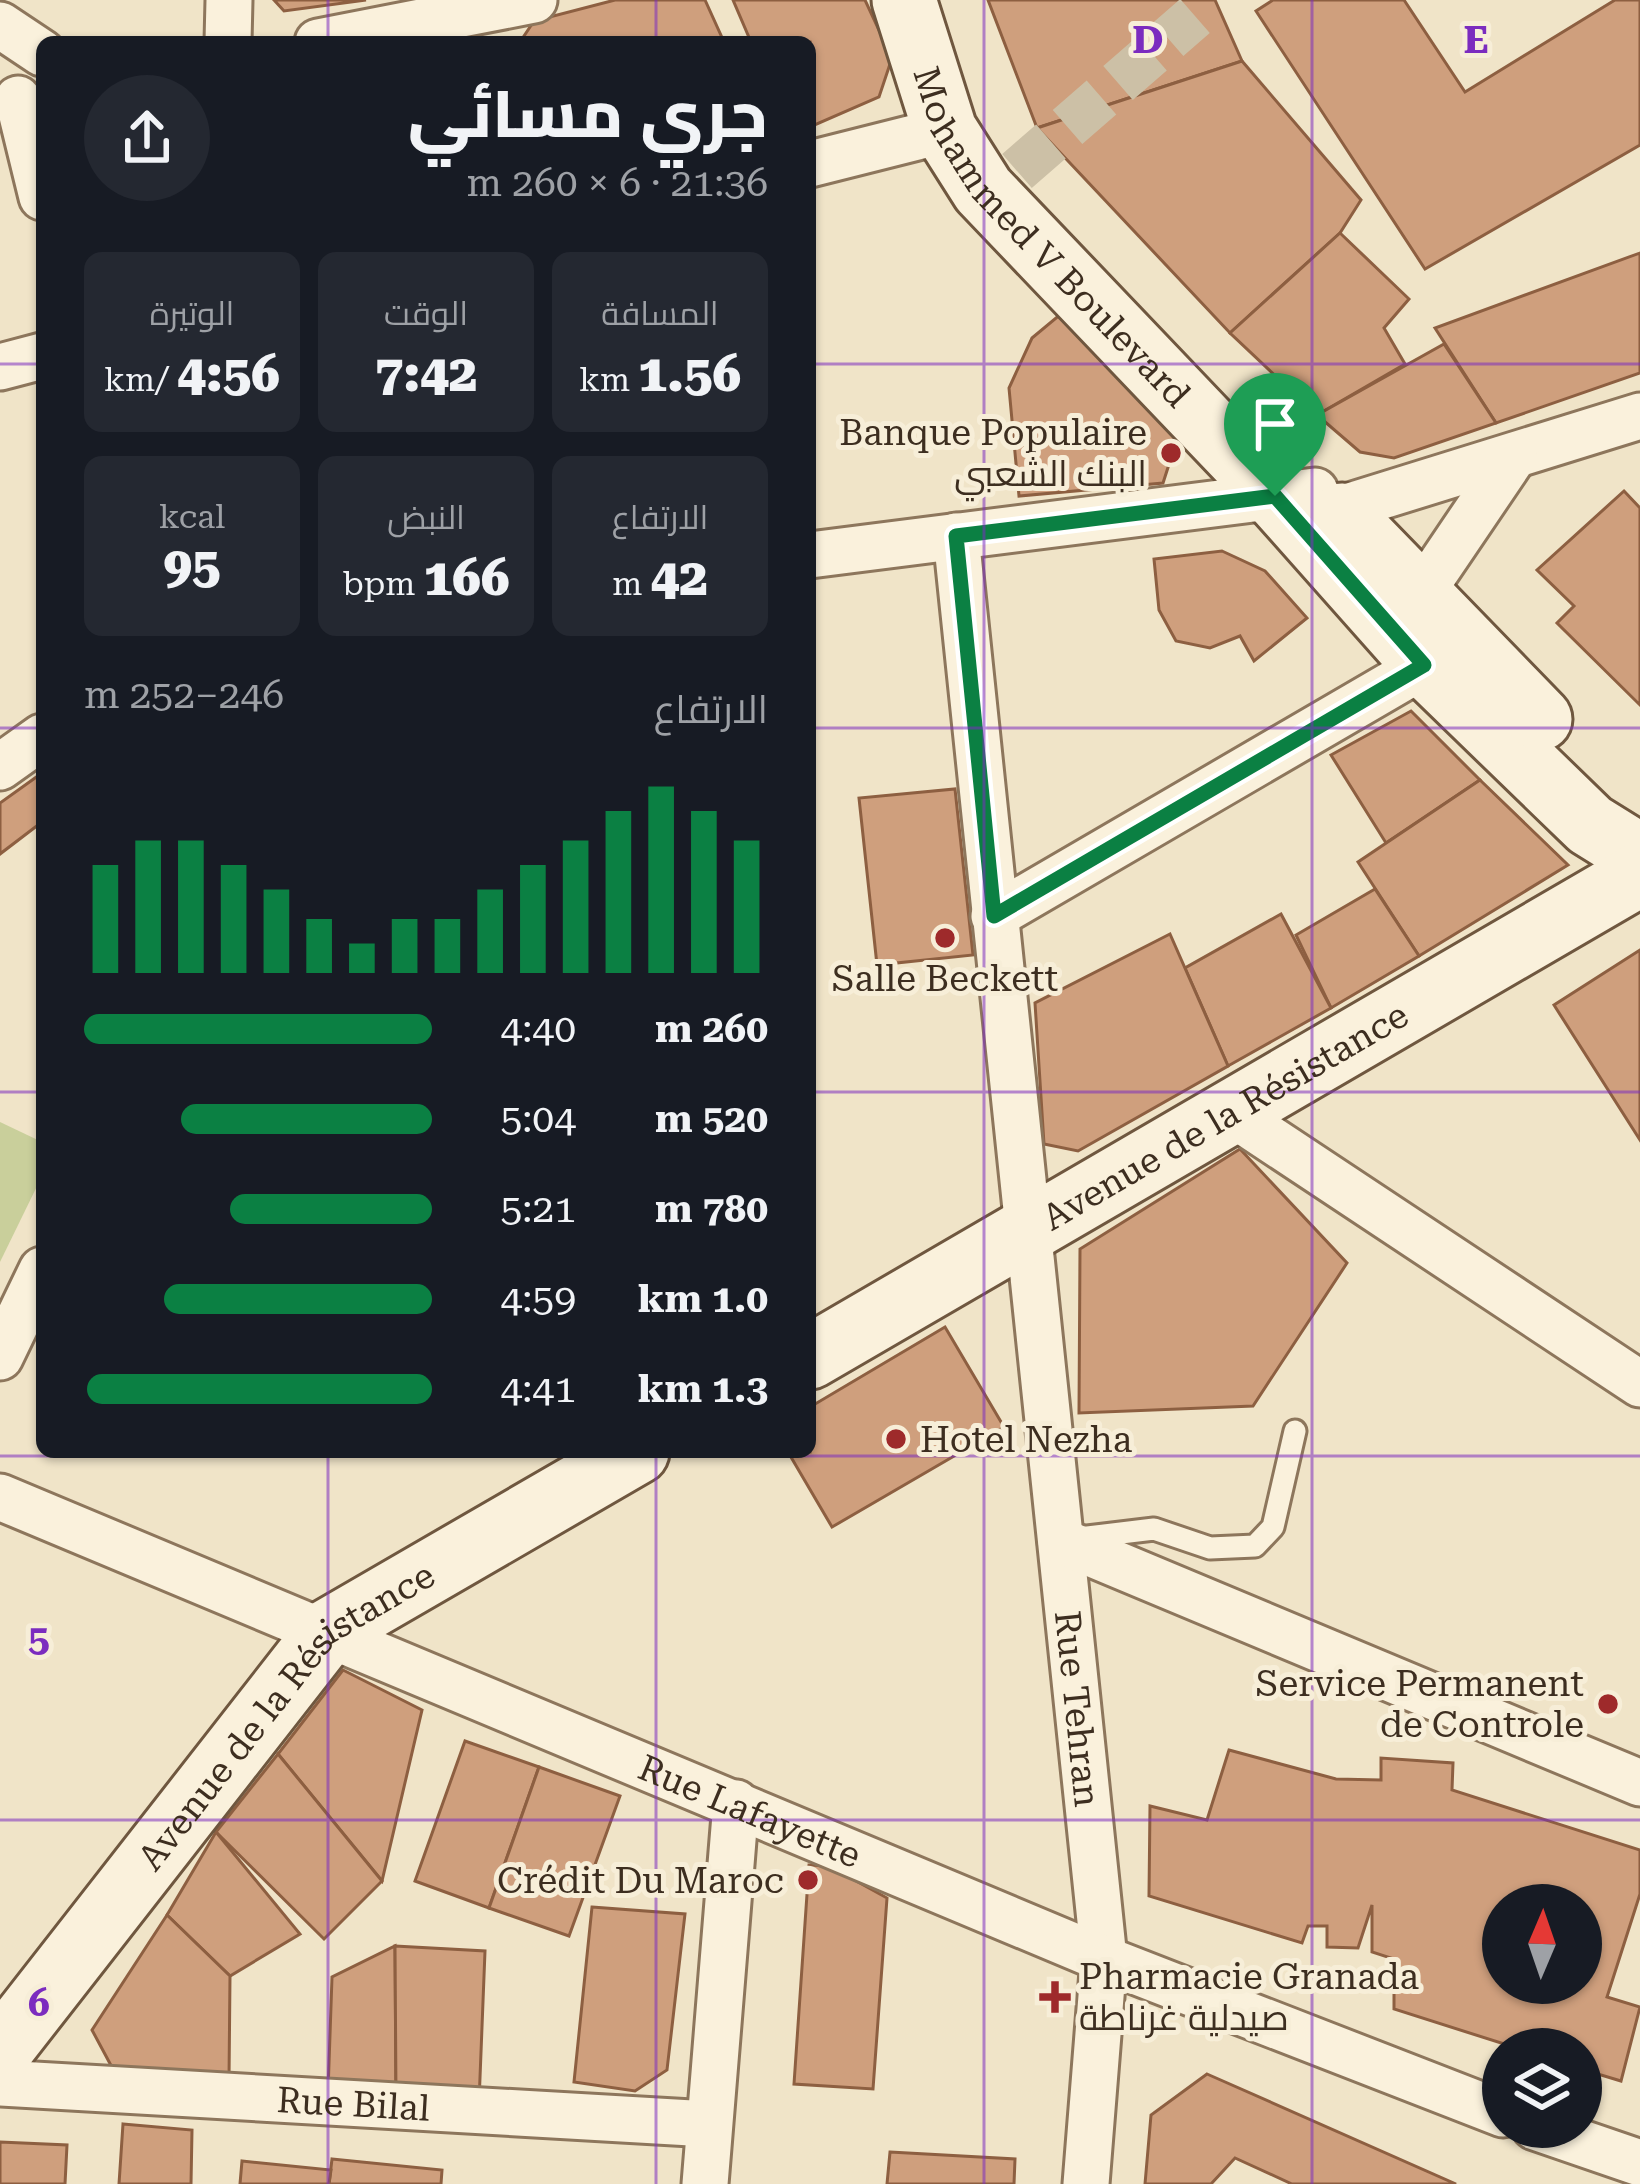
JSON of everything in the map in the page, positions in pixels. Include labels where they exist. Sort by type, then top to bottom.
[{"type":"main road","name":"Mohammed V Boulevard","points":[[904,0],[945,130],[1005,215],[1309,499],[1424,665],[1590,825],[1640,856]]},
{"type":"main road","points":[[944,0],[977,111],[1002,152],[1309,499],[1422,592],[1545,724],[1640,814]]},
{"type":"main road","name":"Avenue de la Résistance","points":[[816,1354],[1640,874]]},
{"type":"main road","name":"Avenue de la Résistance","points":[[0,2051],[328,1631],[627,1458]]},
{"type":"street","points":[[228,36],[229,0]]},
{"type":"street","points":[[385,36],[486,27],[535,0]]},
{"type":"street","points":[[0,25],[36,48]]},
{"type":"street","points":[[20,99],[36,170]]},
{"type":"street","points":[[816,162],[945,130]]},
{"type":"street","points":[[0,367],[36,358]]},
{"type":"street","points":[[816,554],[1309,499],[1514,456],[1640,416]]},
{"type":"street","points":[[1422,592],[1514,456]]},
{"type":"street","name":"Rue Tehran","points":[[956,536],[1104,1959],[1086,2184]]},
{"type":"street","points":[[994,916],[1424,665]]},
{"type":"street","points":[[0,767],[36,740]]},
{"type":"street","points":[[1232,1113],[1640,1384]]},
{"type":"street","points":[[0,1357],[36,1282]]},
{"type":"street","name":"Rue Lafayette","points":[[0,1497],[1104,1959],[1482,2106]]},
{"type":"street","points":[[1060,1540],[1640,1783]]},
{"type":"street","points":[[704,2184],[736,1803]]},
{"type":"street","name":"Rue Bilal","points":[[0,2083],[710,2124]]},
{"type":"street","points":[[1580,2164],[1640,2163]]},
{"type":"lane","points":[[1060,1540],[1154,1529],[1210,1548],[1255,1546],[1274,1527],[1295,1431]]},
{"type":"green space","points":[[0,1122],[36,1139],[36,1188],[0,1262]]},
{"type":"building","points":[[274,0],[366,0],[284,11]]},
{"type":"building","points":[[615,0],[705,0],[721,36],[524,36],[534,21]]},
{"type":"building","points":[[733,0],[865,0],[892,58],[879,97],[816,124],[816,36],[748,36]]},
{"type":"building","points":[[988,0],[1215,0],[1242,61],[1037,128]]},
{"type":"building","points":[[1273,0],[1404,0],[1465,92],[1615,0],[1640,0],[1640,145],[1425,269],[1256,11]]},
{"type":"building","points":[[1242,61],[1361,200],[1340,233],[1230,333],[1037,128]]},
{"type":"building","points":[[1340,233],[1409,299],[1384,328],[1405,364],[1317,415],[1230,333]]},
{"type":"building","points":[[1640,253],[1640,373],[1496,423],[1435,328]]},
{"type":"building","points":[[1074,303],[1181,427],[1163,483],[1019,496],[1009,388],[1032,338]]},
{"type":"building","points":[[1444,344],[1496,423],[1394,458],[1360,452],[1317,415]]},
{"type":"building","points":[[1624,491],[1640,508],[1640,705],[1557,623],[1574,606],[1537,570]]},
{"type":"building","points":[[1222,551],[1265,571],[1307,618],[1254,661],[1240,636],[1210,648],[1176,641],[1159,610],[1154,559]]},
{"type":"building","points":[[1411,711],[1480,780],[1386,843],[1331,755]]},
{"type":"building","points":[[36,777],[36,827],[0,854],[0,803]]},
{"type":"building","points":[[1480,780],[1568,865],[1419,956],[1358,862]]},
{"type":"building","points":[[955,789],[973,955],[877,965],[859,798]]},
{"type":"building","points":[[1375,889],[1419,956],[1331,1008],[1296,935]]},
{"type":"building","points":[[1281,914],[1331,1008],[1228,1066],[1185,968]]},
{"type":"building","points":[[1170,934],[1228,1066],[1078,1151],[1044,1144],[1035,1003]]},
{"type":"building","points":[[1640,950],[1640,1140],[1554,1005]]},
{"type":"building","points":[[1240,1149],[1347,1263],[1253,1406],[1079,1413],[1080,1249]]},
{"type":"building","name":"Hotel Nezha","points":[[945,1327],[1004,1427],[832,1527],[792,1458],[816,1458],[816,1403]]},
{"type":"building","points":[[343,1670],[422,1710],[382,1881],[278,1754]]},
{"type":"building","points":[[465,1741],[539,1767],[489,1908],[415,1881]]},
{"type":"building","points":[[1229,1750],[1336,1779],[1381,1780],[1381,1758],[1453,1763],[1452,1790],[1640,1850],[1640,1894],[1607,1997],[1640,2007],[1621,2081],[1602,2075],[1602,2028],[1482,2028],[1482,2037],[1394,2009],[1394,1959],[1372,1952],[1372,1905],[1358,1948],[1327,1947],[1327,1926],[1308,1926],[1302,1943],[1149,1896],[1150,1806],[1207,1820]]},
{"type":"building","points":[[278,1754],[382,1881],[324,1939],[216,1832]]},
{"type":"building","points":[[539,1767],[620,1796],[569,1936],[489,1908]]},
{"type":"building","points":[[216,1832],[300,1934],[230,1976],[167,1915]]},
{"type":"building","points":[[809,1865],[829,1866],[887,1898],[873,2089],[794,2084]]},
{"type":"building","points":[[592,1907],[685,1914],[667,2070],[635,2091],[574,2082]]},
{"type":"building","points":[[167,1915],[230,1976],[229,2080],[114,2071],[92,2030]]},
{"type":"building","points":[[395,1946],[396,2097],[328,2092],[332,1977]]},
{"type":"building","points":[[395,1946],[485,1951],[479,2103],[396,2097]]},
{"type":"building","points":[[1207,2074],[1456,2184],[1292,2184],[1235,2158],[1211,2184],[1145,2184],[1151,2115]]},
{"type":"building","points":[[123,2124],[192,2130],[191,2184],[119,2184]]},
{"type":"building","points":[[0,2142],[67,2145],[65,2184],[0,2184]]},
{"type":"building","points":[[890,2152],[1015,2159],[1014,2184],[887,2184]]},
{"type":"building","points":[[332,2159],[442,2170],[441,2184],[329,2184]]},
{"type":"building","points":[[242,2161],[331,2170],[329,2184],[240,2184]]},
{"type":"tunnel","points":[[1017,171],[1195,16]]},
{"type":"place","name":"Banque Populaire البنك الشعبي","points":[[1171,453]]},
{"type":"place","name":"Salle Beckett","points":[[945,938]]},
{"type":"place","name":"Hotel Nezha","points":[[896,1439]]},
{"type":"place","name":"Service Permanent de Controle","points":[[1608,1704]]},
{"type":"place","name":"Crédit Du Maroc","points":[[808,1880]]},
{"type":"place","name":"Pharmacie Granada صيدلية غرناطة","points":[[1055,1997]]},
{"type":"route","points":[[1275,496],[1424,665],[994,916],[956,536],[1275,496]]}]
